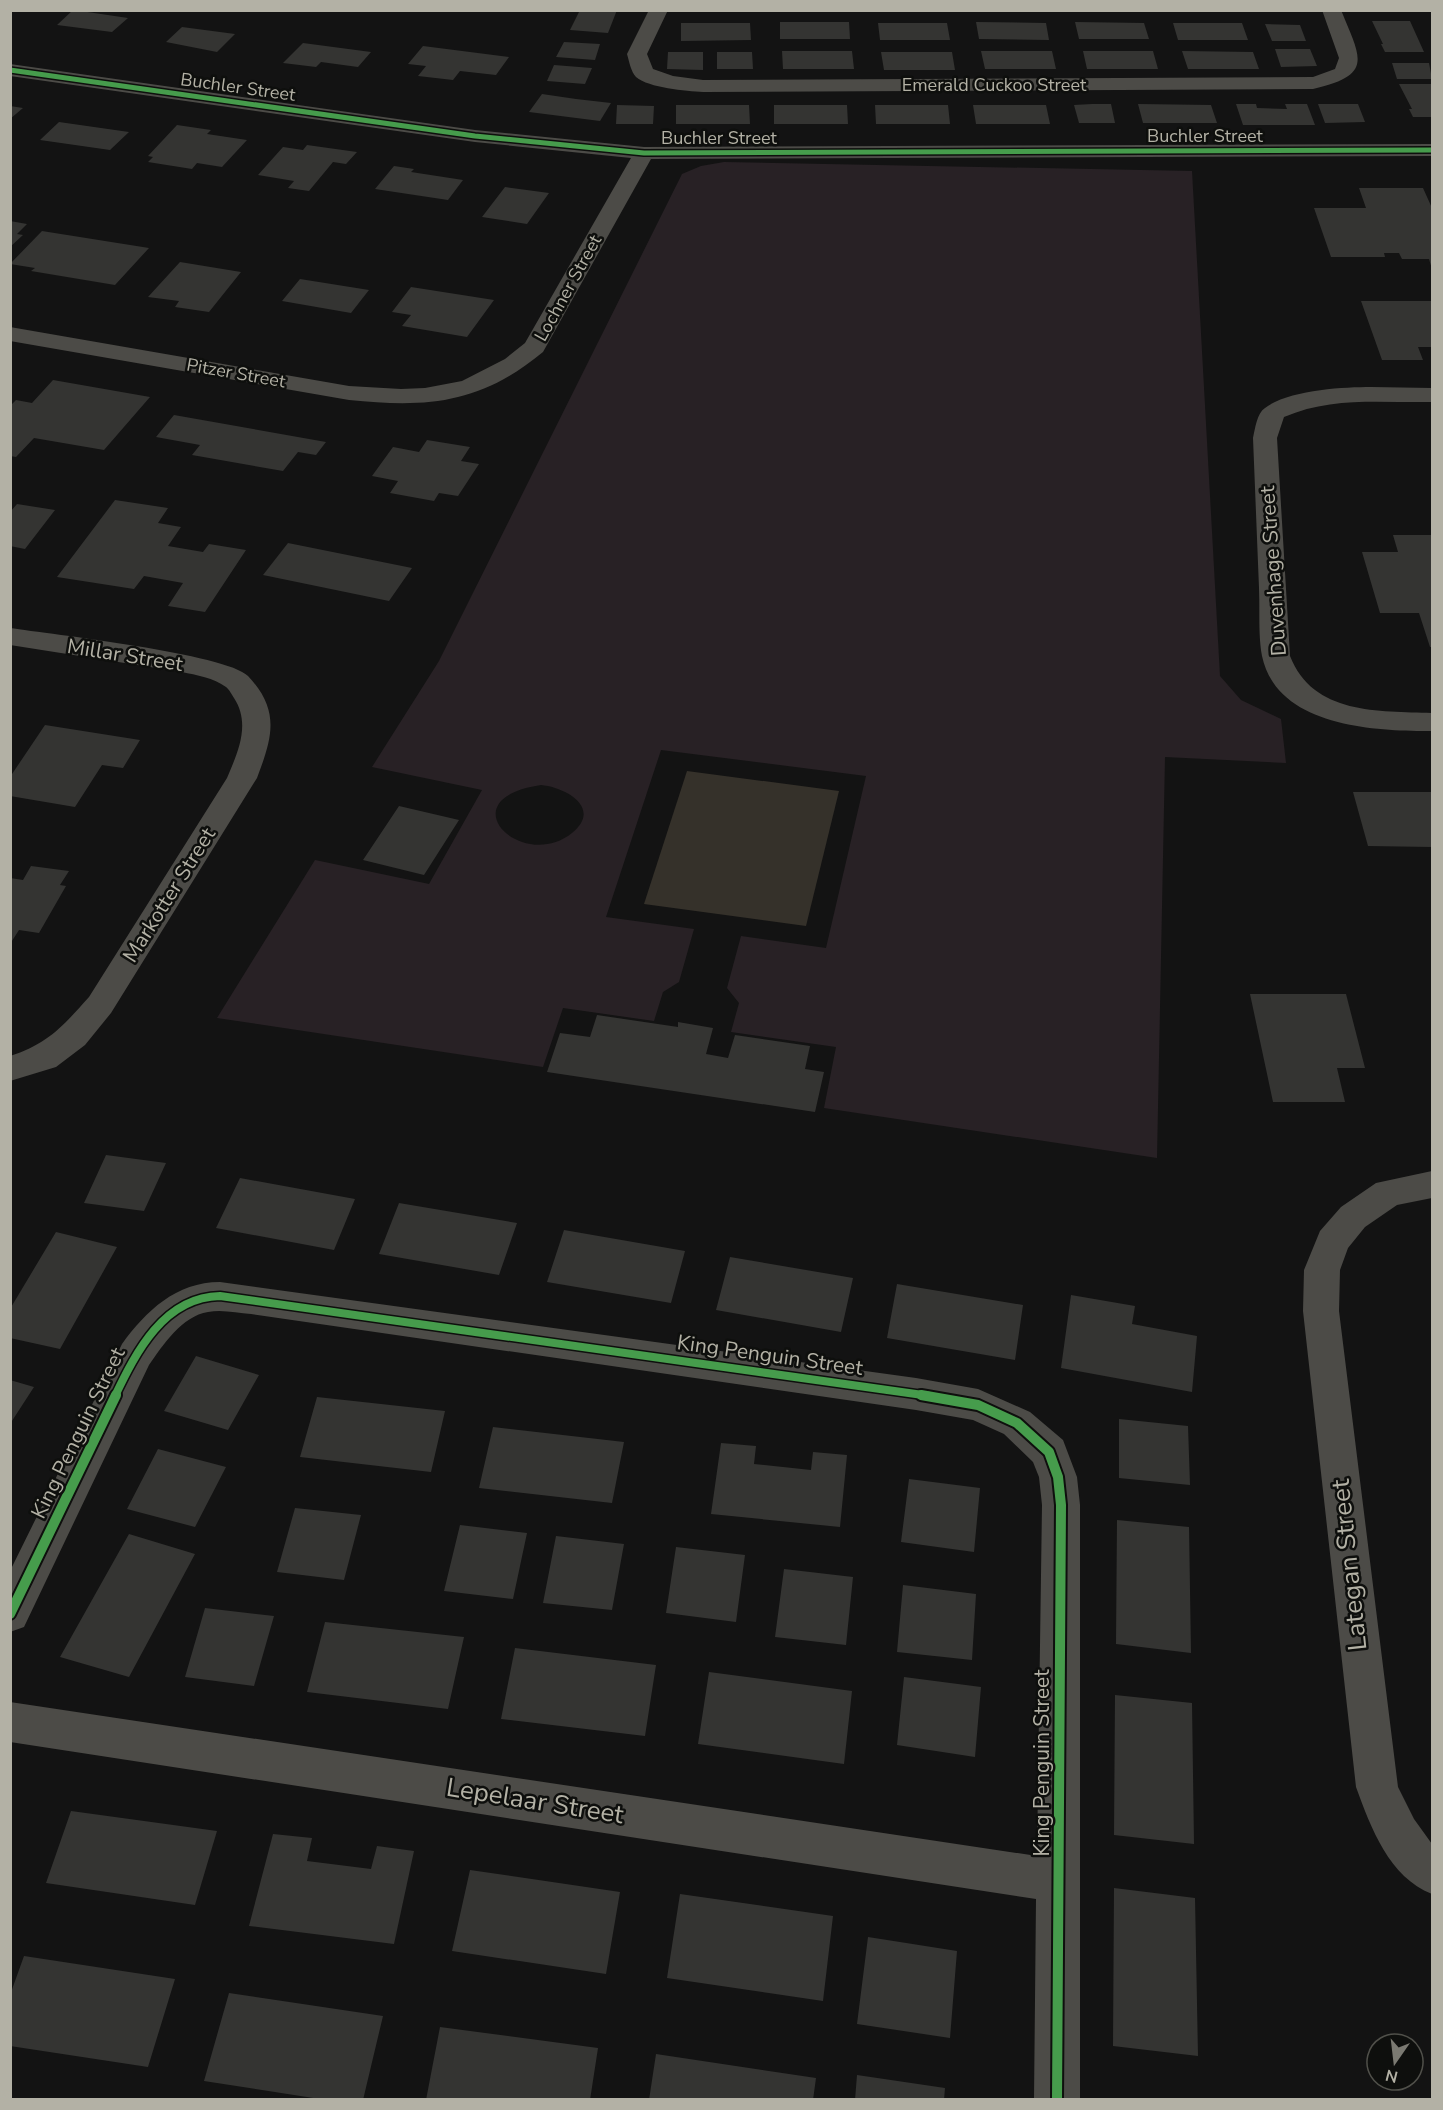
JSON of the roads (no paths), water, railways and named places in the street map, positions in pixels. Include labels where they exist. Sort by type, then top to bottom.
[{"type":"street","name":"Emerald Cuckoo Street","points":[[659,10],[637,54],[644,73],[657,80],[676,84],[738,86],[1313,83],[1340,76],[1348,68],[1351,59],[1331,10]]},
{"type":"street","name":"Buchler Street","points":[[10,70],[475,136],[644,153],[1432,150]]},
{"type":"street","name":"Lochner Street","points":[[462,390],[515,366],[535,347],[644,153]]},
{"type":"street","name":"Pitzer Street","points":[[10,334],[349,393],[391,397],[462,390]]},
{"type":"street","name":"Duvenhage Street","points":[[1432,395],[1341,395],[1312,398],[1289,404],[1273,413],[1265,438],[1276,656],[1282,674],[1301,695],[1332,710],[1365,718],[1432,722]]},
{"type":"street","name":"Millar Street","points":[[10,636],[182,663],[213,671],[237,681]]},
{"type":"street","name":"Markotter Street","points":[[10,1069],[44,1058],[73,1036],[100,1005],[242,778],[253,750],[258,724],[252,703],[237,681]]},
{"type":"street","name":"Lategan Street","points":[[1432,1185],[1388,1193],[1353,1217],[1333,1241],[1322,1270],[1320,1311],[1371,1757],[1377,1787],[1390,1819],[1401,1839],[1419,1862],[1432,1873]]},
{"type":"street","name":"King Penguin Street","points":[[10,1614],[135,1355],[157,1324],[180,1307],[205,1297],[251,1299],[916,1394],[978,1405],[1017,1423],[1049,1452],[1058,1477],[1061,1505],[1057,2100]]},
{"type":"street","name":"Lepelaar Street","points":[[10,1722],[1060,1881]]}]
